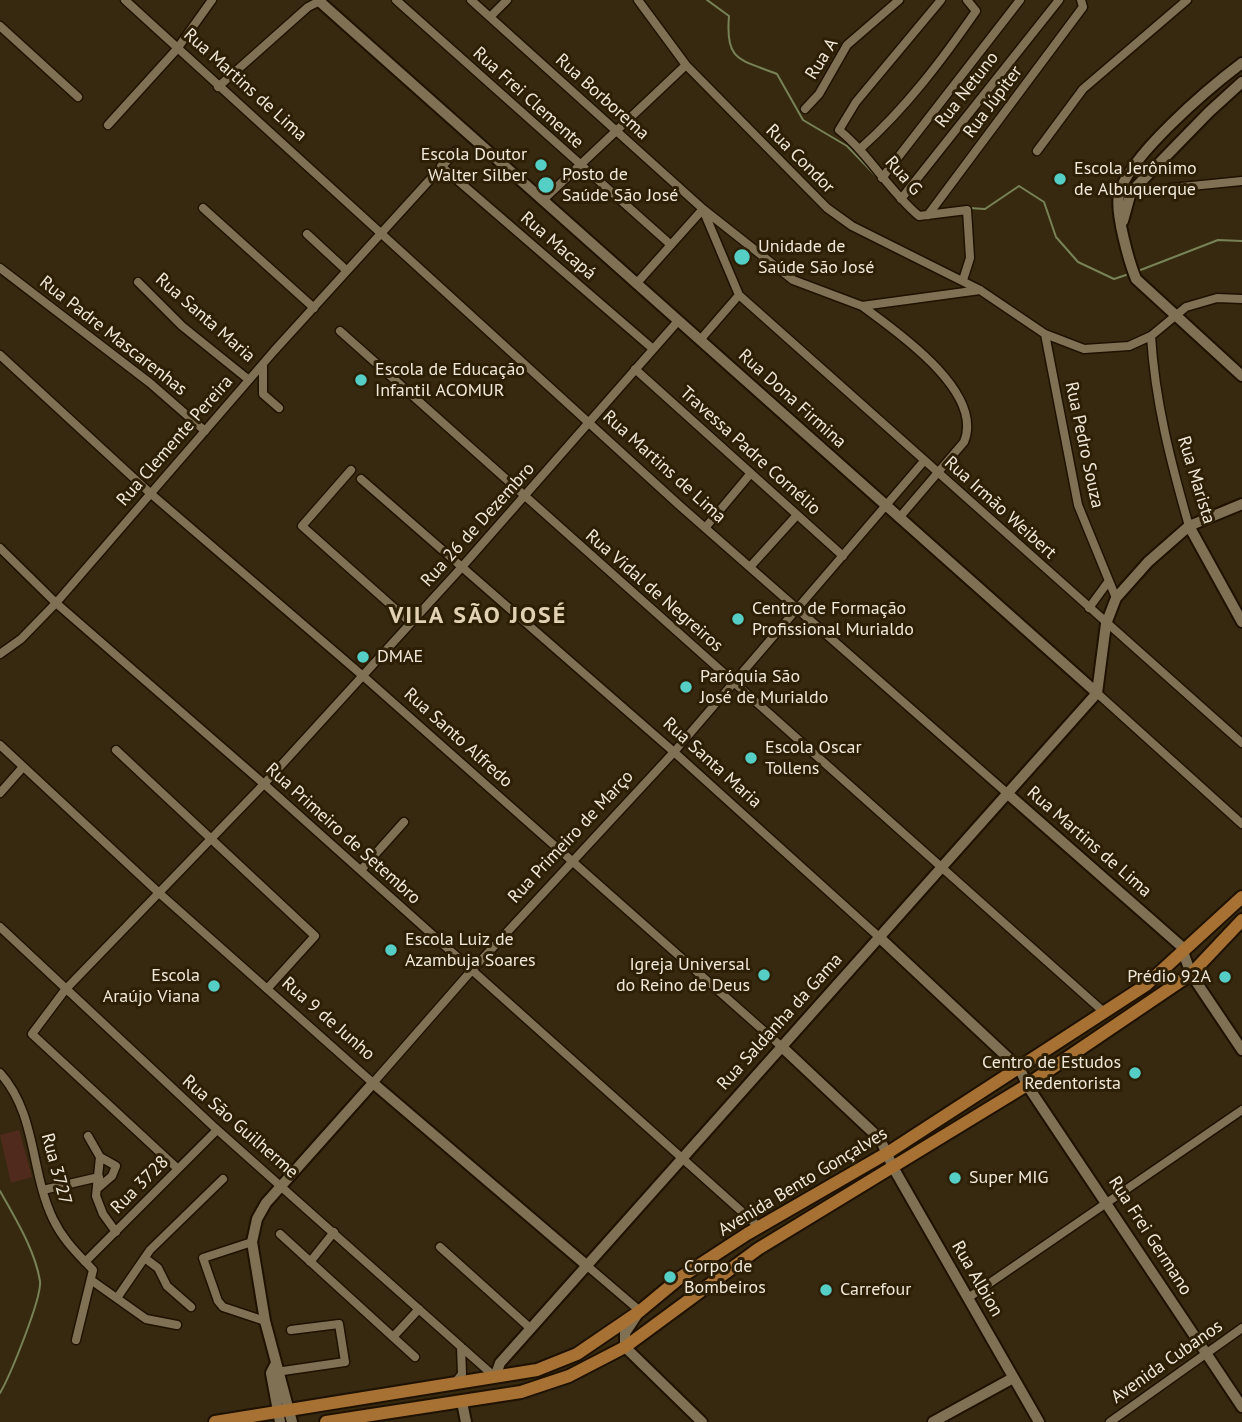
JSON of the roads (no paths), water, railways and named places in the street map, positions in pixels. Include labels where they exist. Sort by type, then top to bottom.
[{"type":"main road","name":"Avenida Bento Gonçalves","points":[[215,1422],[285,1416],[537,1370],[577,1354],[640,1311],[681,1277],[759,1227],[889,1152],[1146,985],[1186,952],[1242,897]]},
{"type":"main road","name":"Avenida Bento Gonçalves","points":[[326,1422],[521,1392],[569,1376],[625,1347],[758,1249],[894,1169],[1027,1085],[1191,974],[1242,920]]},
{"type":"street","name":"Rua Martins de Lima","points":[[125,0],[705,528],[1186,952]]},
{"type":"street","points":[[108,125],[177,49],[212,0]]},
{"type":"street","points":[[218,87],[308,7],[320,0]]},
{"type":"street","name":"Rua Dona Firmina","points":[[320,0],[1242,824]]},
{"type":"street","name":"Rua Frei Clemente","points":[[396,0],[671,245]]},
{"type":"street","name":"Rua Borborema","points":[[471,0],[703,209],[793,280],[862,306],[980,290]]},
{"type":"street","points":[[490,17],[507,0]]},
{"type":"street","name":"Rua Condor","points":[[638,0],[686,65],[827,208],[852,226],[963,280],[1045,334],[1084,349],[1129,346],[1151,336]]},
{"type":"street","name":"Rua A","points":[[805,109],[819,94],[847,45],[899,0]]},
{"type":"street","name":"Rua G","points":[[941,0],[856,102],[839,130],[861,148],[901,200],[919,216],[968,211],[970,258],[963,280]]},
{"type":"street","points":[[861,148],[886,126],[936,68],[976,11],[967,0]]},
{"type":"street","name":"Rua Netuno","points":[[883,178],[1020,0]]},
{"type":"street","name":"Rua Netuno","points":[[901,200],[1059,0]]},
{"type":"street","points":[[1037,151],[1083,89],[1187,0]]},
{"type":"street","name":"Rua Júpiter","points":[[928,215],[1082,3]]},
{"type":"street","points":[[0,26],[78,97]]},
{"type":"street","points":[[1242,63],[1191,105],[1133,167],[1118,198],[1127,257],[1136,278],[1242,376]]},
{"type":"street","points":[[543,200],[614,130],[686,65]]},
{"type":"street","points":[[1122,223],[1131,192],[1242,82]]},
{"type":"street","name":"Rua Clemente Pereira","points":[[1,652],[22,639],[56,603],[346,270],[456,151]]},
{"type":"street","name":"Rua Macapá","points":[[442,166],[653,349]]},
{"type":"street","points":[[1133,167],[1143,179]]},
{"type":"street","points":[[1131,192],[1242,181]]},
{"type":"street","points":[[202,208],[314,308]]},
{"type":"street","points":[[636,284],[703,209],[739,295],[700,340]]},
{"type":"street","points":[[307,234],[346,270]]},
{"type":"street","name":"Rua Padre Mascarenhas","points":[[0,268],[150,383],[205,431]]},
{"type":"street","name":"Rua Santa Maria","points":[[138,282],[182,326],[249,380]]},
{"type":"street","name":"Rua Irmão Weibert","points":[[739,295],[1242,743]]},
{"type":"street","points":[[1151,336],[1174,314],[1200,301],[1242,299]]},
{"type":"street","points":[[862,306],[935,365],[964,409],[968,433],[964,442],[899,518]]},
{"type":"street","name":"Rua 26 de Dezembro","points":[[178,1169],[32,1034],[65,990],[264,784],[525,498],[678,321]]},
{"type":"street","name":"Rua Vidal de Negreiros","points":[[340,331],[1105,1013]]},
{"type":"street","name":"Rua Pedro Souza","points":[[1045,334],[1078,505],[1116,598]]},
{"type":"street","name":"Rua Marista","points":[[1151,336],[1154,383],[1162,424],[1189,526],[1236,605],[1242,622]]},
{"type":"street","name":"Rua Santo Alfredo","points":[[0,355],[150,493],[363,676],[782,1047],[880,1139],[889,1152]]},
{"type":"street","name":"Rua Santa Maria","points":[[263,364],[262,394],[279,408]]},
{"type":"street","name":"Travessa Padre Cornélio","points":[[635,369],[843,556]]},
{"type":"street","name":"Rua Primeiro de Março","points":[[285,1416],[252,1242],[257,1219],[266,1203],[472,970],[674,752],[925,461]]},
{"type":"street","points":[[352,470],[302,526],[411,623]]},
{"type":"street","points":[[705,528],[751,473]]},
{"type":"street","name":"Rua Santa Maria","points":[[361,479],[674,752],[879,937],[1020,1069],[1027,1085]]},
{"type":"street","points":[[1097,693],[1106,624],[1116,598],[1148,562],[1189,526],[1242,504]]},
{"type":"street","points":[[750,567],[797,515]]},
{"type":"street","name":"Rua Primeiro de Setembro","points":[[0,548],[56,603],[361,870],[759,1227]]},
{"type":"street","points":[[1089,608],[1108,582]]},
{"type":"street","name":"Rua Saldanha da Gama","points":[[495,1377],[499,1363],[585,1265],[1097,693]]},
{"type":"street","name":"Rua 9 de Junho","points":[[0,745],[158,892],[373,1083],[640,1311]]},
{"type":"street","points":[[116,750],[209,840],[315,936],[267,989]]},
{"type":"street","points":[[0,793],[23,767]]},
{"type":"street","points":[[361,870],[404,822]]},
{"type":"street","name":"Rua São Guilherme","points":[[0,927],[217,1130],[495,1377]]},
{"type":"street","points":[[1186,952],[1191,974],[1242,1050]]},
{"type":"street","name":"Rua 3727","points":[[0,1073],[13,1087],[26,1116],[43,1190],[53,1219],[70,1248],[88,1265]]},
{"type":"street","name":"Rua Frei Germano","points":[[1027,1085],[1242,1407]]},
{"type":"street","points":[[968,1298],[1242,1110]]},
{"type":"street","name":"Rua 3728","points":[[88,1265],[116,1232],[217,1130]]},
{"type":"street","points":[[88,1136],[100,1157],[116,1166],[112,1176],[98,1188]]},
{"type":"street","name":"Rua Albion","points":[[889,1152],[894,1169],[1039,1422]]},
{"type":"street","points":[[100,1157],[96,1196],[103,1214],[116,1232]]},
{"type":"street","points":[[43,1190],[99,1177]]},
{"type":"street","points":[[117,1298],[150,1250],[223,1179]]},
{"type":"street","points":[[310,1262],[334,1232]]},
{"type":"street","points":[[280,1234],[415,1357]]},
{"type":"street","points":[[252,1242],[205,1255],[203,1258],[218,1301],[223,1307],[265,1321]]},
{"type":"street","points":[[440,1247],[530,1328]]},
{"type":"street","points":[[146,1259],[158,1268],[167,1286],[191,1307]]},
{"type":"street","points":[[76,1340],[84,1297],[94,1275],[88,1265]]},
{"type":"street","points":[[91,1280],[146,1319],[177,1325]]},
{"type":"street","points":[[393,1337],[419,1309]]},
{"type":"street","points":[[640,1311],[625,1333],[625,1347],[702,1422]]},
{"type":"street","points":[[275,1370],[345,1362],[340,1324],[290,1330]]},
{"type":"street","name":"Avenida Cubanos","points":[[1110,1422],[1242,1328]]},
{"type":"street","points":[[455,1383],[461,1374],[461,1347]]},
{"type":"street","points":[[933,1422],[1013,1378]]},
{"type":"street","points":[[462,1402],[466,1422]]},
{"type":"waterway","points":[[707,0],[729,16],[730,42],[738,57],[777,74],[803,120],[847,146],[878,178]]},
{"type":"waterway","points":[[969,208],[985,209],[1019,186],[1044,202],[1056,237],[1078,262],[1114,279],[1126,275]]},
{"type":"waterway","points":[[1138,271],[1218,240],[1242,241]]},
{"type":"waterway","points":[[0,1191],[29,1246],[40,1281],[31,1319],[0,1393]]},
{"type":"place","name":"Escola Doutor Walter Silber","points":[[541,165]]},
{"type":"place","name":"Escola Jerônimo de Albuquerque","points":[[1060,179]]},
{"type":"place","name":"Posto de Saúde São José","points":[[546,185]]},
{"type":"place","name":"Unidade de Saúde São José","points":[[742,257]]},
{"type":"place","name":"Escola de Educação Infantil ACOMUR","points":[[361,380]]},
{"type":"place","name":"Centro de Formação Profissional Murialdo","points":[[738,619]]},
{"type":"place","name":"DMAE","points":[[363,657]]},
{"type":"place","name":"Paróquia São José de Murialdo","points":[[686,687]]},
{"type":"place","name":"Escola Oscar Tollens","points":[[751,758]]},
{"type":"place","name":"Escola Luiz de Azambuja Soares","points":[[391,950]]},
{"type":"place","name":"Igreja Universal do Reino de Deus","points":[[764,975]]},
{"type":"place","name":"Prédio 92A","points":[[1225,977]]},
{"type":"place","name":"Escola Araújo Viana","points":[[214,986]]},
{"type":"place","name":"Centro de Estudos Redentorista","points":[[1135,1073]]},
{"type":"place","name":"Super MIG","points":[[955,1178]]},
{"type":"place","name":"Corpo de Bombeiros","points":[[670,1277]]},
{"type":"place","name":"Carrefour","points":[[826,1290]]},
{"type":"district","name":"VILA SÃO JOSÉ","points":[[478,616]]}]
